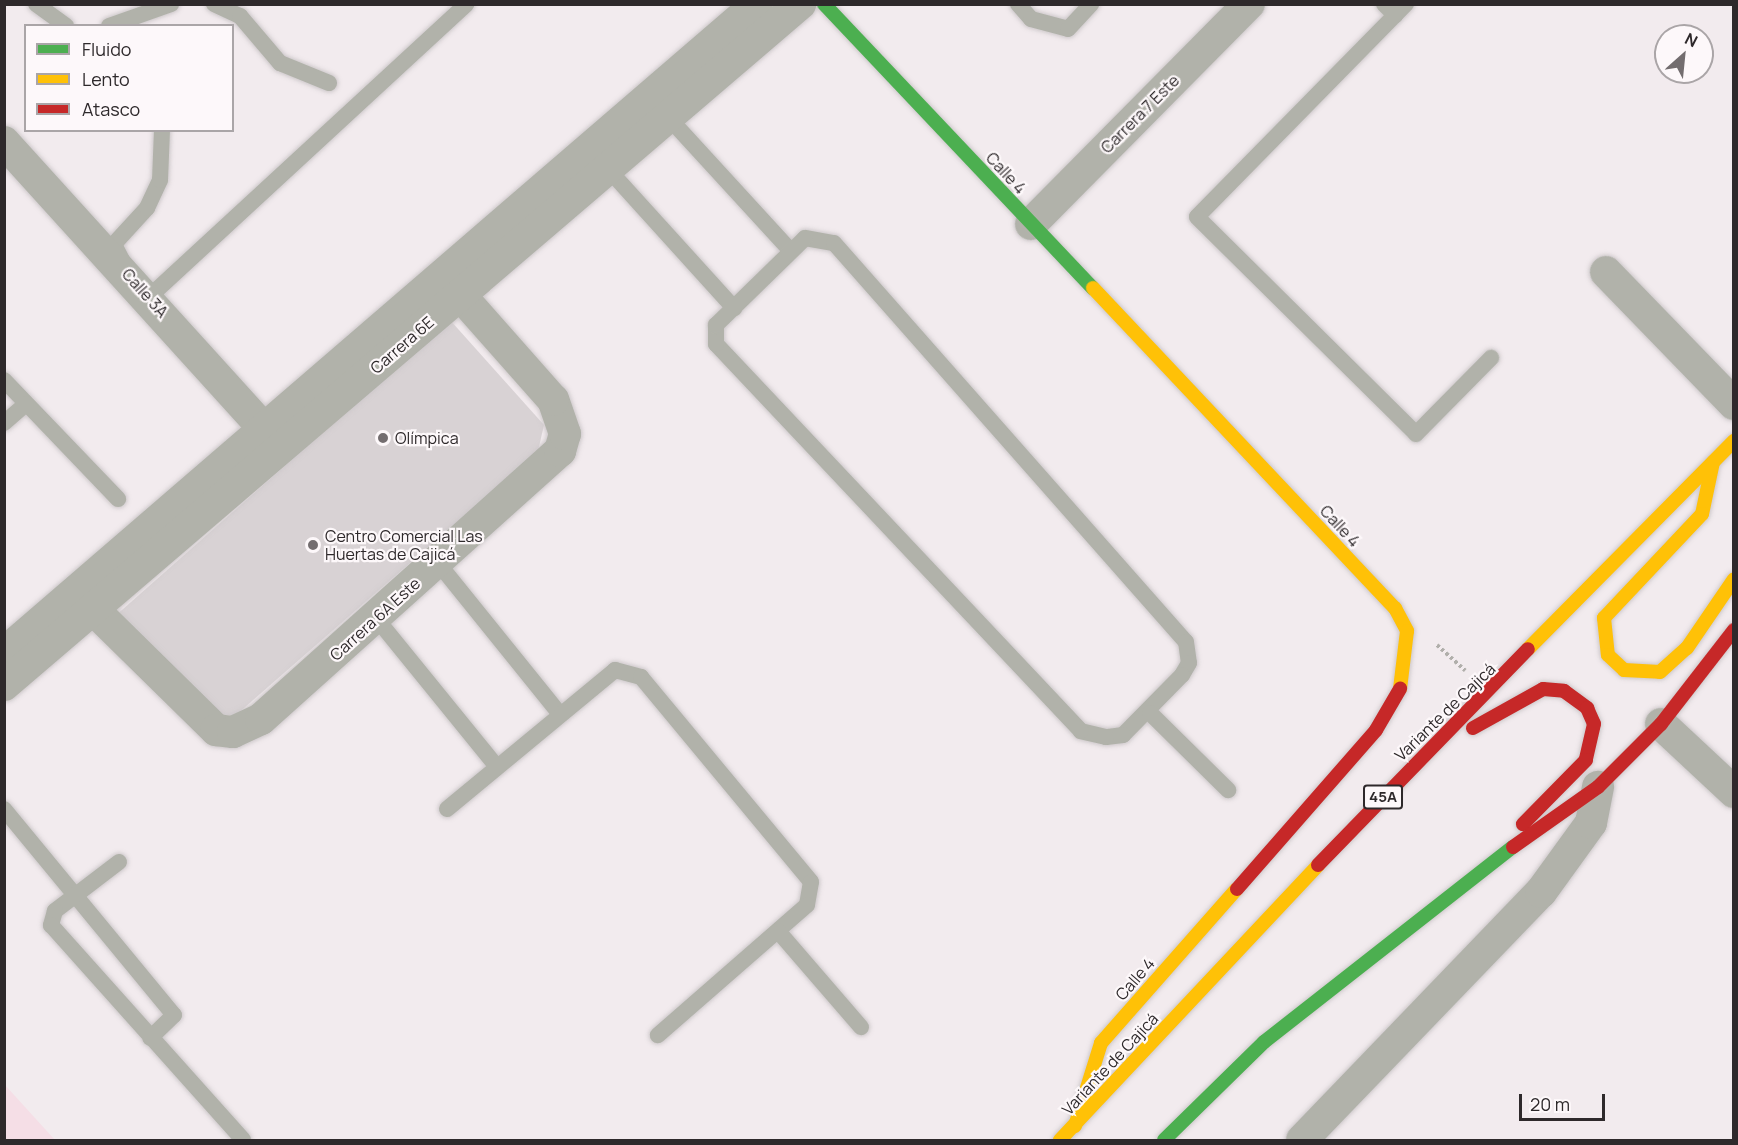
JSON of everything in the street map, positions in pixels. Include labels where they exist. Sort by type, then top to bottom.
[{"type":"main road","name":"Calle 4","points":[[824,4],[1395,608],[1407,632],[1404,683],[1376,730],[1101,1043],[1075,1126]]},
{"type":"main road","name":"Variante de Cajicá","points":[[1060,1140],[1403,775],[1489,693],[1734,441]]},
{"type":"main road","points":[[1713,462],[1702,514],[1604,618],[1602,637],[1608,654],[1624,670],[1660,672],[1687,648],[1734,579]]},
{"type":"main road","points":[[1164,1140],[1264,1042],[1484,868],[1598,787],[1661,724],[1734,630]]},
{"type":"main road","points":[[1403,775],[1526,695],[1564,691],[1587,708],[1594,724],[1586,760],[1484,868]]},
{"type":"street","name":"Carrera 6E","points":[[4,685],[93,609],[273,438],[757,4]]},
{"type":"street","name":"Carrera 6E","points":[[4,653],[273,438],[460,295],[800,4]]},
{"type":"street","name":"Carrera 7 Este","points":[[1031,224],[1249,4]]},
{"type":"street","name":"Calle 3A","points":[[4,141],[149,297],[273,438]]},
{"type":"street","points":[[1606,272],[1734,404]]},
{"type":"street","name":"Carrera 6A Este","points":[[93,609],[183,702],[216,730],[233,732],[261,719],[549,465],[565,434],[553,400],[460,295]]},
{"type":"street","points":[[1661,724],[1734,792]]},
{"type":"street","points":[[1302,1140],[1541,892],[1591,823],[1598,787]]},
{"type":"lane","points":[[36,4],[63,24]]},
{"type":"lane","points":[[115,24],[171,4]]},
{"type":"lane","points":[[214,4],[240,16],[280,63],[329,82]]},
{"type":"lane","points":[[149,297],[466,4]]},
{"type":"lane","points":[[1018,4],[1031,19],[1068,29],[1091,4]]},
{"type":"lane","points":[[1395,8],[1197,217],[1416,434],[1491,358]]},
{"type":"lane","points":[[668,117],[791,251]]},
{"type":"lane","points":[[128,274],[114,244],[147,208],[160,180],[162,132]]},
{"type":"lane","points":[[608,169],[735,308]]},
{"type":"lane","points":[[805,238],[834,243],[1186,642],[1189,663],[1150,713],[1124,735],[1106,737],[1081,731],[716,344],[716,325],[735,308],[805,238]]},
{"type":"lane","points":[[4,380],[118,499]]},
{"type":"lane","points":[[4,423],[26,404]]},
{"type":"lane","points":[[438,563],[559,713]]},
{"type":"lane","points":[[376,618],[497,766]]},
{"type":"lane","points":[[447,809],[559,713],[615,670],[641,676],[811,882],[807,905],[658,1035]]},
{"type":"lane","points":[[1150,713],[1228,790]]},
{"type":"lane","points":[[4,809],[174,1015],[150,1038]]},
{"type":"lane","points":[[119,862],[55,911],[51,925],[243,1140]]},
{"type":"lane","points":[[778,930],[861,1027]]},
{"type":"path","points":[[1407,632],[1448,653],[1489,693]]},
{"type":"shaded area","points":[[5,1085],[55,1140],[5,1140]]},
{"type":"building","name":"Centro Comercial Las Huertas de Cajicá","points":[[450,320],[544,425],[538,451],[236,715],[221,717],[114,617]]},
{"type":"traffic: fast","points":[[824,4],[1093,288]]},
{"type":"traffic: fast","points":[[1164,1140],[1264,1042],[1513,847]]},
{"type":"traffic: slow","points":[[1093,288],[1395,608],[1407,631],[1400,689]]},
{"type":"traffic: slow","points":[[1528,649],[1734,441]]},
{"type":"traffic: slow","points":[[1713,462],[1702,514],[1604,618],[1608,655],[1624,670],[1660,672],[1687,648],[1734,579]]},
{"type":"traffic: slow","points":[[1060,1140],[1318,865]]},
{"type":"traffic: slow","points":[[1075,1126],[1101,1043],[1237,889]]},
{"type":"traffic: jam","points":[[1513,847],[1598,787],[1661,724],[1734,630]]},
{"type":"traffic: jam","points":[[1318,865],[1528,649]]},
{"type":"traffic: jam","points":[[1237,889],[1376,730],[1400,689]]},
{"type":"traffic: jam","points":[[1473,728],[1543,689],[1564,691],[1587,708],[1594,724],[1586,760],[1523,824]]},
{"type":"place","name":"Olímpica","points":[[383,438]]},
{"type":"place","name":"Centro Comercial Las Huertas de Cajicá","points":[[313,545]]}]
